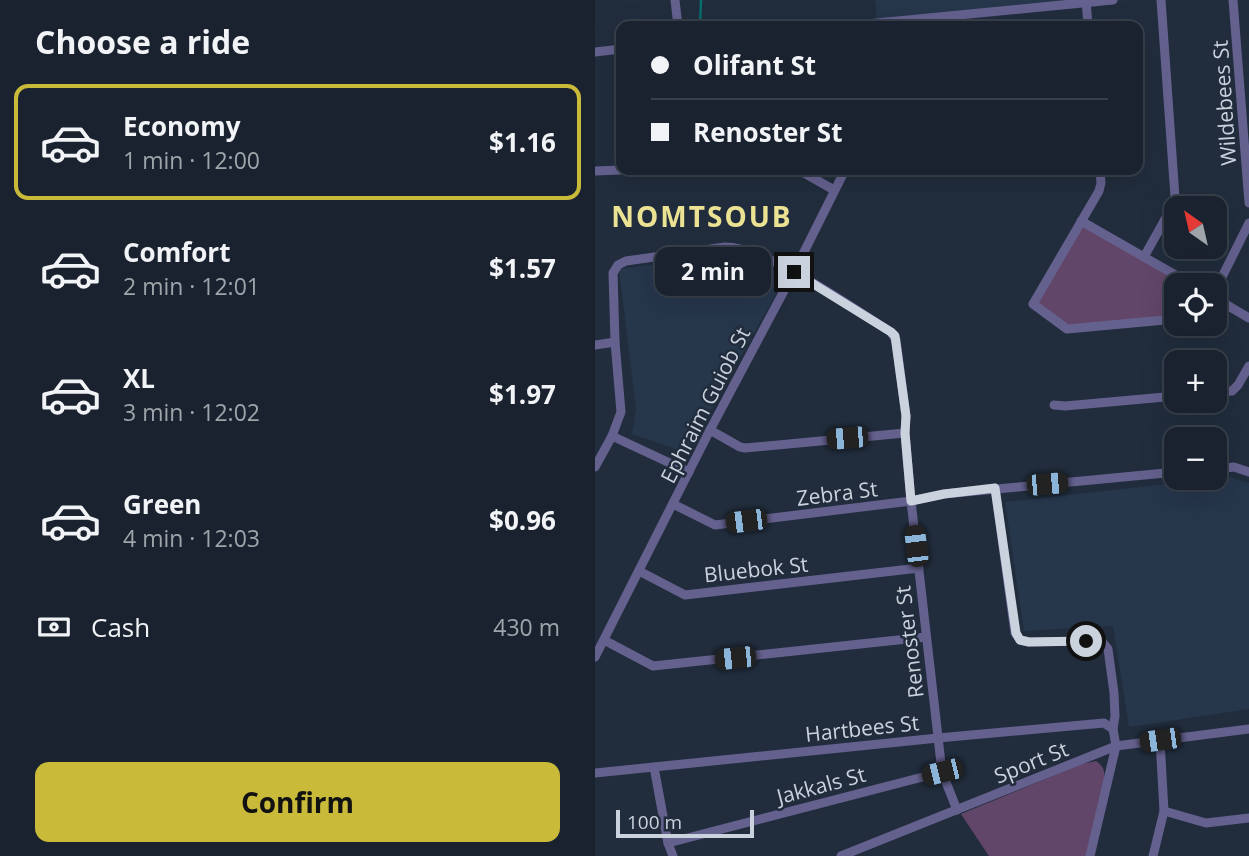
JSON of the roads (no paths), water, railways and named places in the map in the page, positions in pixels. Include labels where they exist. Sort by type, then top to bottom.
[{"type":"street","points":[[675,0],[677,21]]},
{"type":"street","points":[[946,21],[1086,1],[1113,0]]},
{"type":"street","points":[[1144,257],[1175,197],[1161,0]]},
{"type":"street","name":"Wildebees St","points":[[1233,0],[1249,203]]},
{"type":"street","points":[[1086,1],[1088,21]]},
{"type":"street","points":[[595,52],[616,50]]},
{"type":"street","points":[[595,172],[616,170]]},
{"type":"street","points":[[808,175],[834,190]]},
{"type":"street","name":"Ephraim Guiob St","points":[[595,657],[842,175]]},
{"type":"street","points":[[1100,175],[1100,187],[1033,304],[1067,329],[1164,320]]},
{"type":"street","points":[[1081,221],[1172,273]]},
{"type":"street","points":[[1224,273],[1249,223]]},
{"type":"street","points":[[595,467],[612,436],[621,412],[613,274],[618,265],[626,261],[734,247],[750,251],[794,272]]},
{"type":"street","name":"Renoster St","points":[[794,272],[895,336],[906,416],[911,501],[942,772],[957,810]]},
{"type":"street","points":[[1227,305],[1249,317]]},
{"type":"street","points":[[595,345],[615,342]]},
{"type":"street","points":[[1227,391],[1238,386],[1249,366]]},
{"type":"street","points":[[1054,405],[1164,397]]},
{"type":"street","points":[[711,430],[745,448],[905,433]]},
{"type":"street","points":[[612,436],[689,472]]},
{"type":"street","points":[[1227,468],[1249,472]]},
{"type":"street","name":"Zebra St","points":[[673,503],[715,525],[995,488],[1164,473]]},
{"type":"street","points":[[995,488],[1016,633],[1020,640],[1095,641],[1103,643],[1108,649],[1114,693],[1113,729],[1116,746],[1090,856]]},
{"type":"street","name":"Bluebok St","points":[[639,571],[685,595],[919,568]]},
{"type":"street","points":[[604,640],[653,666],[926,636]]},
{"type":"street","name":"Hartbees St","points":[[595,773],[1104,723],[1113,729]]},
{"type":"street","name":"Sport St","points":[[841,856],[1116,746],[1249,729]]},
{"type":"street","points":[[1153,856],[1164,811],[1160,740]]},
{"type":"street","points":[[654,767],[668,843],[673,856]]},
{"type":"street","name":"Jakkals St","points":[[668,843],[942,772]]},
{"type":"street","points":[[1164,811],[1206,823],[1249,818]]},
{"type":"waterway","points":[[700,21],[701,0]]},
{"type":"district","name":"NOMTSOUB","points":[[702,216]]}]
